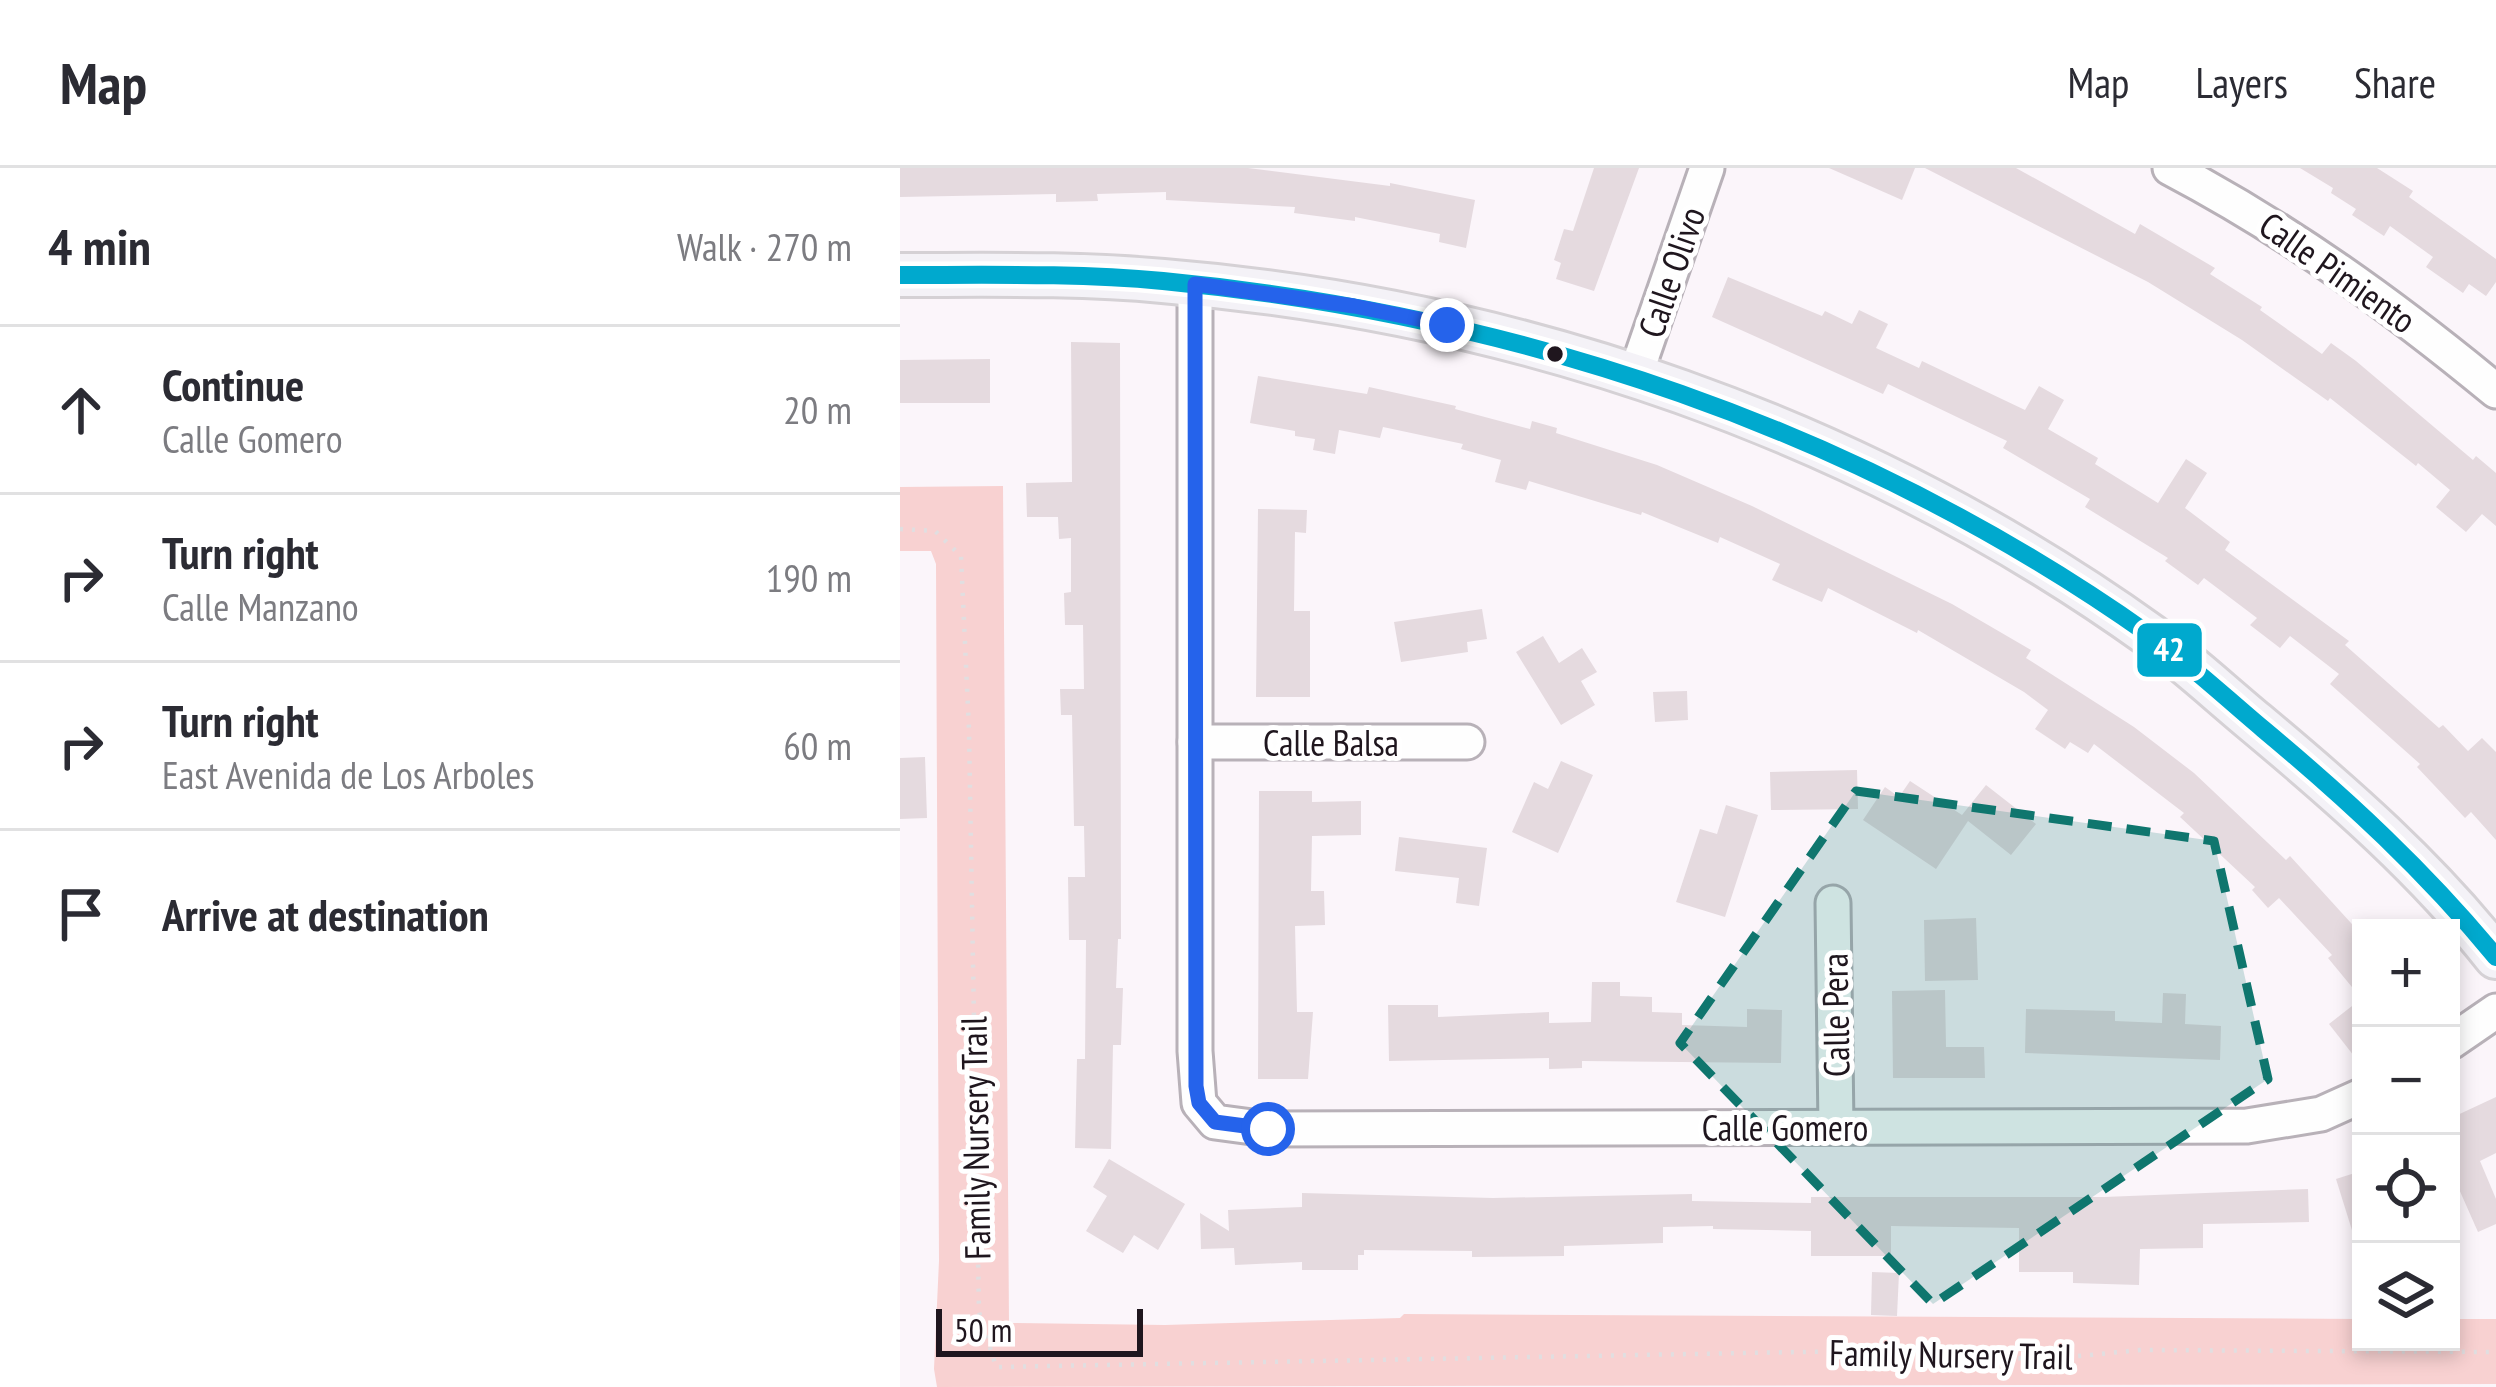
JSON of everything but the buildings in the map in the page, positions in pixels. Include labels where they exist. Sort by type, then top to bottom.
[{"type":"main road","points":[[900,275],[1052,275],[1195,284],[1354,306],[1447,325],[1635,376],[1732,409],[1912,489],[2054,570],[2155,639],[2386,836],[2496,957]]},
{"type":"street","name":"Calle Olivo","points":[[1635,376],[1707,168]]},
{"type":"street","name":"Calle Pimiento","points":[[2170,168],[2235,202],[2349,275],[2496,391]]},
{"type":"street","points":[[1195,284],[1195,742]]},
{"type":"street","name":"Calle Balsa","points":[[1195,742],[1467,742]]},
{"type":"street","name":"Calle Gomero","points":[[1195,742],[1195,1051],[1199,1103],[1215,1122],[1268,1129],[2247,1126],[2320,1114],[2352,1100]]},
{"type":"street","name":"Calle Pera","points":[[1833,903],[1836,1127]]},
{"type":"street","points":[[2460,1036],[2496,1011]]},
{"type":"path","name":"Family Nursery Trail","points":[[900,529],[935,531],[961,556],[969,730],[979,1312],[996,1367],[1853,1351],[1901,1359],[2059,1358],[2140,1350],[2496,1352]]},
{"type":"highlighted area","points":[[1856,791],[2214,841],[2268,1079],[1933,1304],[1680,1043]]},
{"type":"shaded area","points":[[1003,486],[1009,1323],[1165,1325],[1400,1318],[1404,1314],[2352,1319],[2352,1351],[2460,1351],[2460,1319],[2496,1319],[2496,1384],[937,1387],[936,564],[931,551],[900,551],[900,487]]},
{"type":"transit line","name":"42","points":[[900,275],[1130,278],[1295,298],[1426,322],[1555,354],[1681,394],[1804,442],[1923,498],[2039,563],[2151,636],[2355,809],[2442,895],[2496,957]]},
{"type":"route","points":[[1268,1129],[1215,1122],[1199,1103],[1196,1086],[1195,284],[1354,306],[1447,325]]}]
